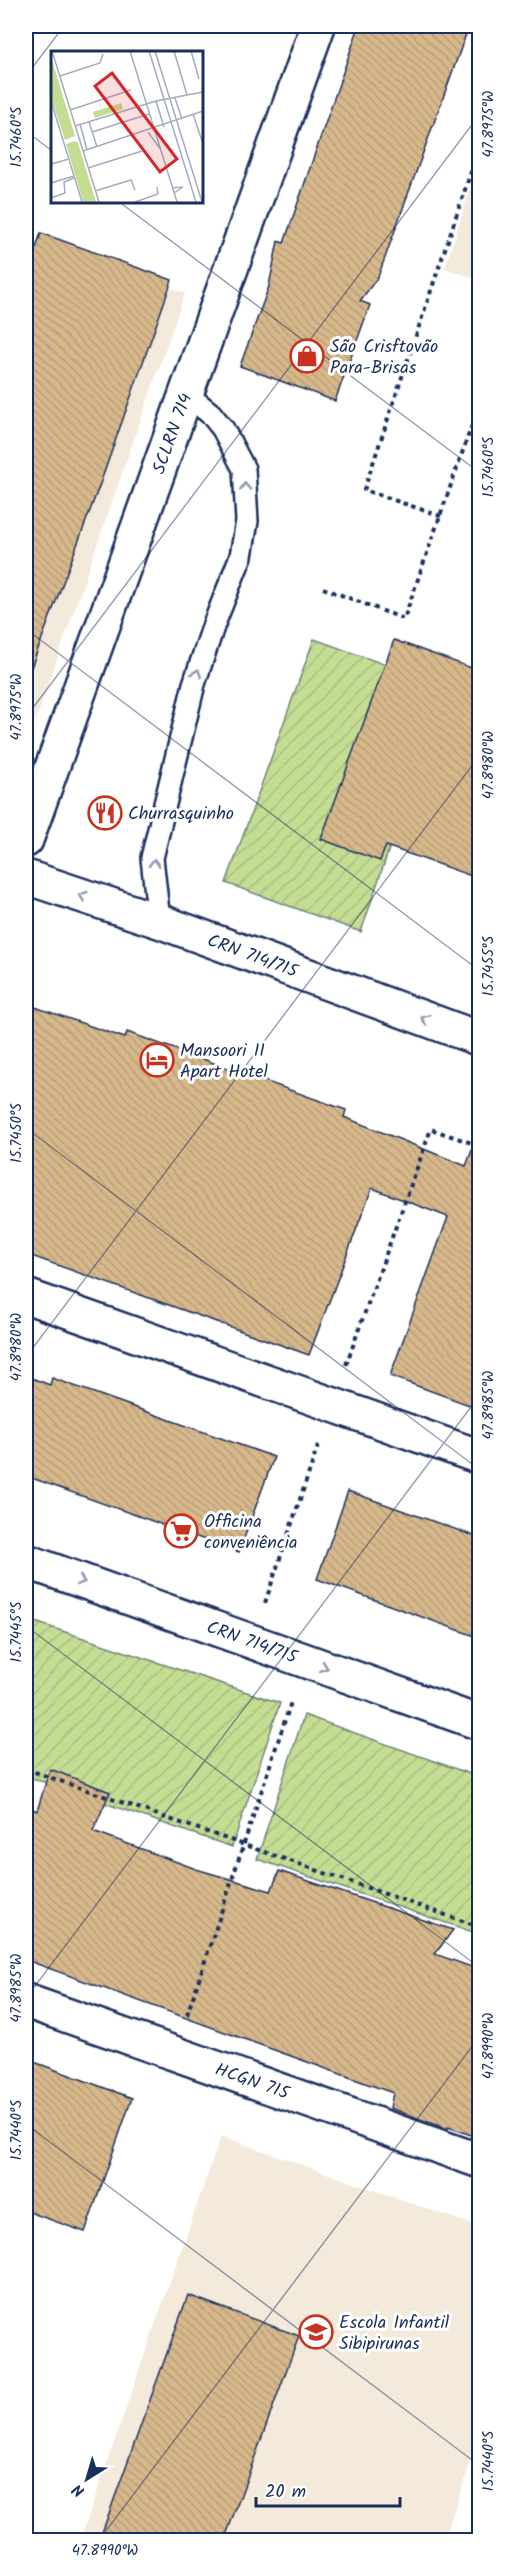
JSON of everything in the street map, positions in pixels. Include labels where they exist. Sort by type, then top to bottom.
[{"type":"street","name":"SCLRN 714","points":[[26,840],[318,26]]},
{"type":"street","name":"CRN 714/715","points":[[26,877],[159,921],[480,1039]]},
{"type":"street","points":[[26,1296],[480,1457]]},
{"type":"street","name":"CRN 714/715","points":[[26,1561],[480,1724]]},
{"type":"street","name":"HCGN 715","points":[[26,2001],[480,2161]]},
{"type":"lane","points":[[159,921],[152,858],[194,684],[214,624],[241,556],[247,521],[244,469],[223,429],[211,414],[186,394]]},
{"type":"path","points":[[441,516],[364,490],[480,145]]},
{"type":"path","points":[[323,588],[404,619],[480,402]]},
{"type":"path","points":[[183,2027],[291,1702]]},
{"type":"path","points":[[26,1769],[480,1927]]},
{"type":"shaded area","points":[[479,161],[479,280],[445,268]]},
{"type":"shaded area","points":[[61,249],[185,293],[26,748],[26,351]]},
{"type":"shaded area","name":"Escola Infantil Sibipirunas","points":[[221,2136],[479,2227],[479,2437],[444,2540],[80,2540]]},
{"type":"green space","points":[[314,639],[392,667],[391,843],[361,932],[226,883]]},
{"type":"green space","points":[[26,1619],[280,1703],[232,1847],[26,1776]]},
{"type":"green space","points":[[304,1715],[479,1777],[479,1934],[257,1859]]},
{"type":"building","points":[[359,26],[469,26],[378,277],[360,301],[370,305],[335,401],[240,366],[269,286],[278,241],[284,243]]},
{"type":"building","points":[[41,233],[172,280],[100,484],[29,673],[26,672],[26,277]]},
{"type":"building","points":[[394,640],[480,671],[480,879],[386,846],[380,861],[321,839]]},
{"type":"building","points":[[35,1007],[125,1038],[127,1032],[346,1110],[344,1117],[466,1166],[475,1142],[480,1143],[480,1409],[390,1376],[448,1217],[372,1188],[309,1355],[26,1254],[26,1032]]},
{"type":"building","points":[[26,1376],[50,1385],[52,1378],[274,1457],[239,1552],[26,1476]]},
{"type":"building","points":[[348,1491],[480,1538],[480,1638],[317,1579]]},
{"type":"building","points":[[50,1769],[110,1792],[93,1831],[196,1869],[271,1891],[279,1871],[453,1930],[435,1954],[480,1970],[480,2138],[390,2108],[393,2093],[26,1960],[26,1806],[37,1811]]},
{"type":"building","points":[[26,2059],[132,2098],[85,2232],[26,2211]]},
{"type":"building","points":[[188,2295],[299,2336],[224,2541],[99,2541]]},
{"type":"place","name":"São Crisftovão Para-Brisas","points":[[307,356]]},
{"type":"place","name":"Churrasquinho","points":[[105,813]]},
{"type":"place","name":"Mansoori II Apart Hotel","points":[[157,1060]]},
{"type":"place","name":"Officina conveniência","points":[[181,1531]]},
{"type":"place","name":"Escola Infantil Sibipirunas","points":[[316,2332]]}]
